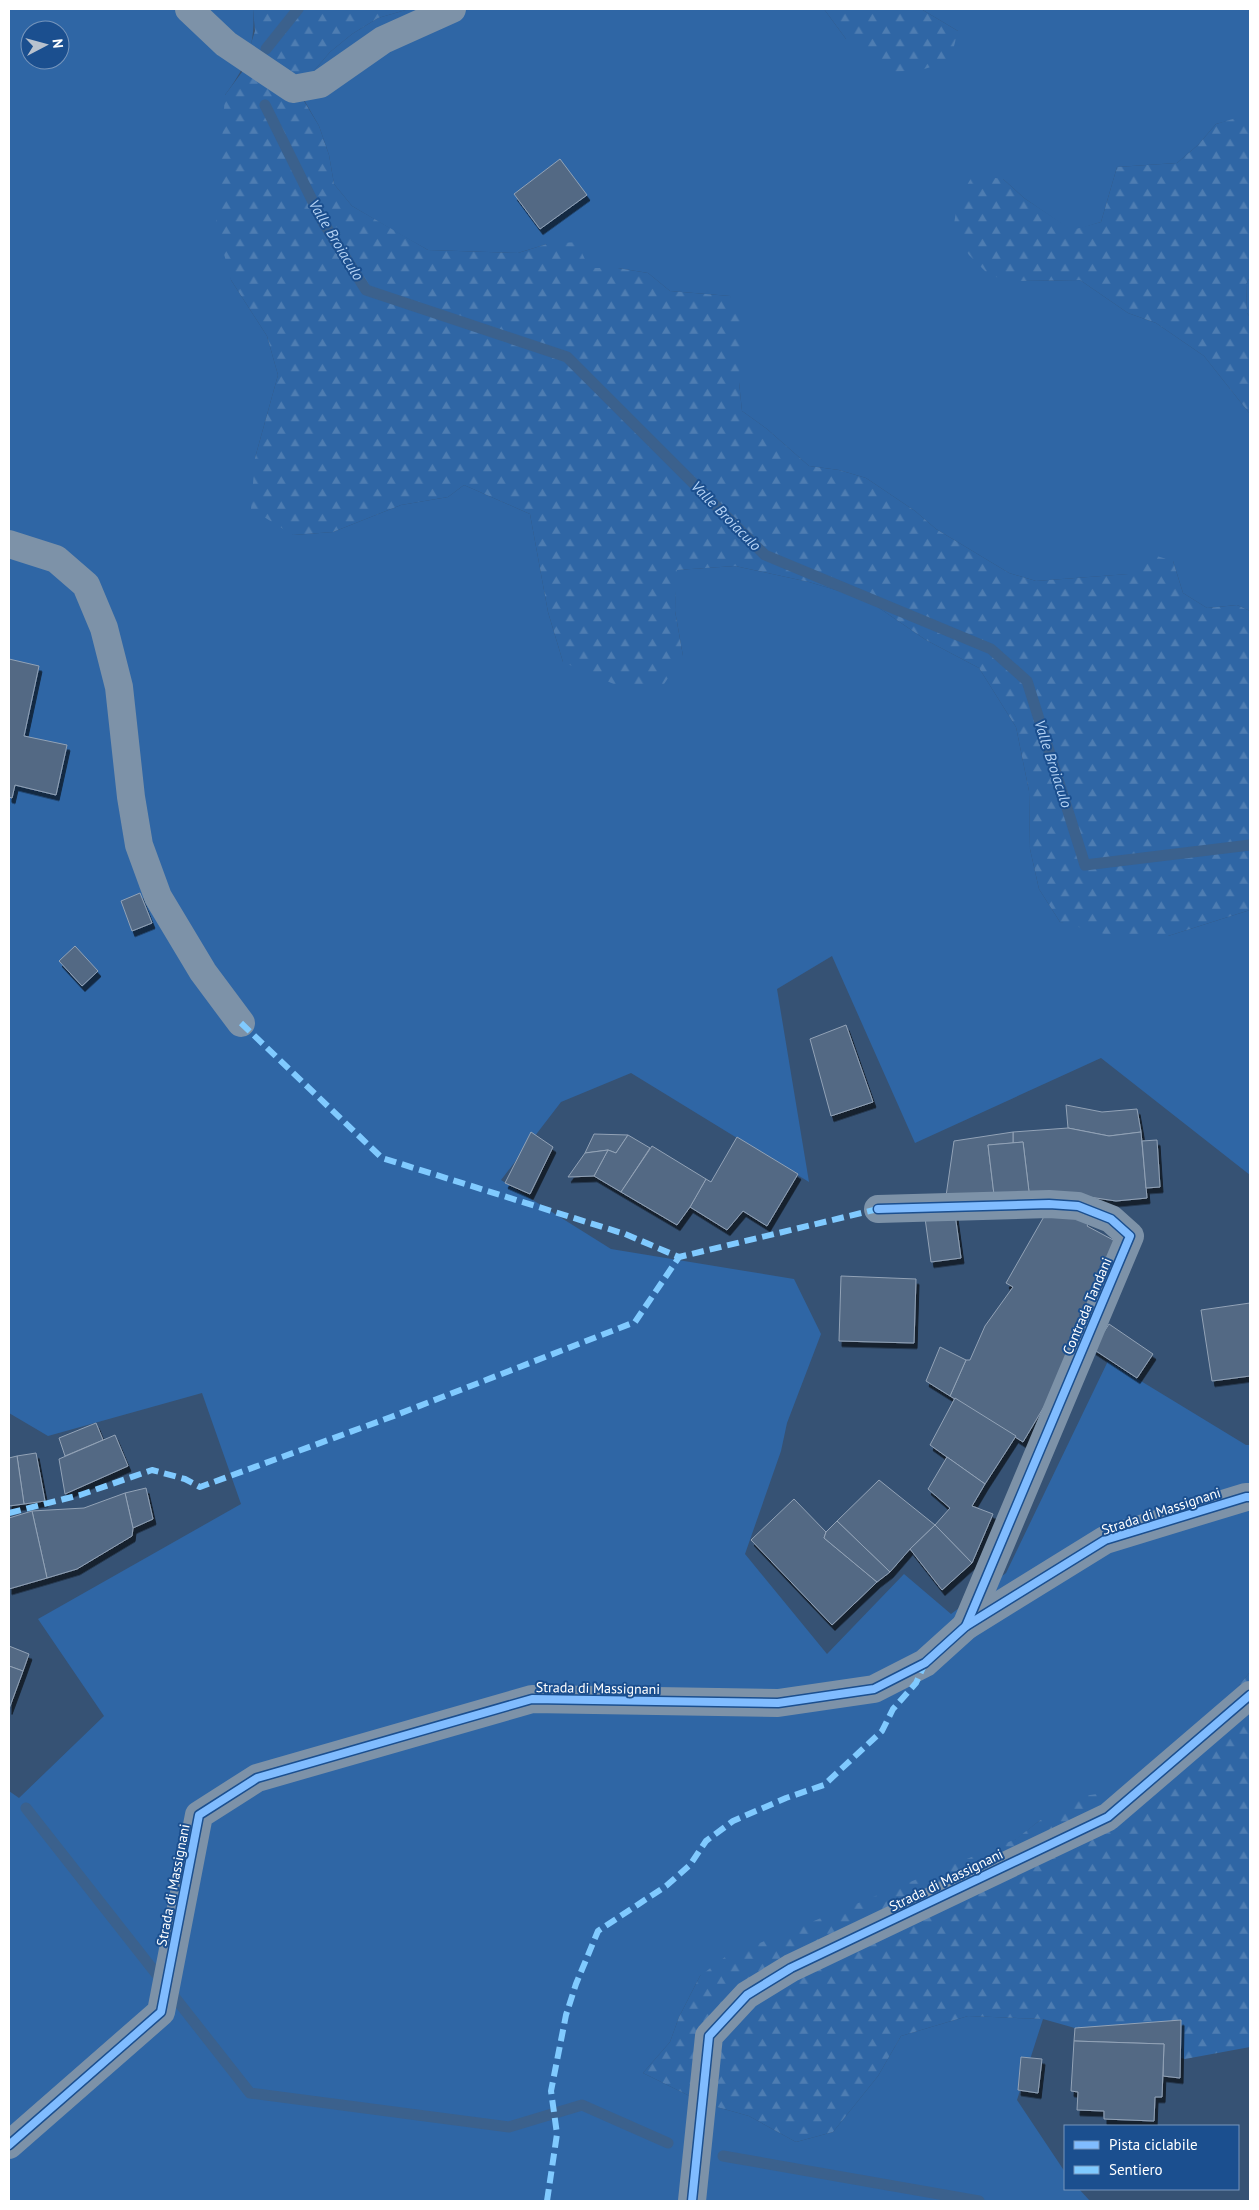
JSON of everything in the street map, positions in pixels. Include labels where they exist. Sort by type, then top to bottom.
[{"type":"street","points":[[189,9],[226,44],[293,89],[320,84],[383,40],[452,9]]},
{"type":"street","points":[[9,544],[56,560],[86,585],[104,628],[119,687],[131,797],[139,845],[158,897],[203,972],[242,1023]]},
{"type":"street","name":"Contrada Tandani","points":[[878,1209],[1049,1204],[1078,1206],[1111,1220],[1130,1236],[966,1626]]},
{"type":"street","name":"Strada di Massignani","points":[[9,2145],[161,2012],[199,1814],[257,1778],[532,1699],[778,1702],[874,1689],[925,1663],[966,1626],[1105,1540],[1250,1497]]},
{"type":"street","name":"Strada di Massignani","points":[[692,2201],[709,2036],[746,1995],[791,1968],[1108,1817],[1250,1695]]},
{"type":"green space","points":[[9,9],[253,9],[253,34],[248,55],[239,75],[225,95],[231,280],[267,336],[278,375],[255,458],[293,535],[333,532],[401,505],[448,497],[464,485],[530,514],[548,612],[563,662],[683,656],[675,611],[676,570],[735,566],[809,582],[866,599],[926,640],[979,668],[1016,727],[1029,791],[1030,849],[1039,889],[1060,922],[1168,936],[1250,910],[1250,1175],[1101,1058],[915,1143],[832,956],[777,989],[809,1182],[631,1073],[561,1102],[501,1180],[611,1249],[794,1279],[821,1334],[787,1423],[781,1451],[745,1554],[827,1654],[904,1574],[951,1614],[1006,1573],[1108,1361],[1246,1445],[1250,1445],[1250,1672],[1214,1716],[1126,1790],[1039,1821],[1017,1839],[700,1976],[679,2017],[670,2042],[643,2073],[706,2104],[749,2116],[796,2142],[833,2132],[878,2076],[901,2036],[968,2016],[1043,2019],[1017,2100],[1064,2170],[1064,2190],[1080,2190],[1090,2201],[9,2201],[9,1791],[19,1798],[104,1716],[38,1619],[241,1504],[202,1393],[48,1436],[9,1413]]},
{"type":"green space","points":[[253,9],[409,9],[378,18],[352,34],[330,52],[312,73],[304,101],[319,126],[329,155],[334,184],[352,206],[428,250],[518,253],[547,244],[577,242],[589,268],[618,268],[648,273],[670,291],[730,296],[742,322],[739,382],[742,411],[767,429],[809,466],[839,470],[866,478],[915,511],[936,529],[1009,573],[1036,581],[1128,574],[1147,553],[1173,561],[1183,593],[1207,608],[1237,605],[1250,611],[1250,910],[1168,936],[1115,937],[1060,922],[1039,889],[1030,849],[1029,791],[1016,727],[979,668],[926,640],[866,599],[809,582],[735,566],[677,570],[675,611],[683,656],[664,684],[616,685],[563,662],[548,612],[530,514],[464,485],[448,497],[401,505],[333,532],[293,535],[251,509],[255,458],[278,375],[267,336],[231,280],[216,224],[225,95],[242,72],[255,31]]},
{"type":"green space","points":[[409,9],[824,9],[846,39],[958,31],[921,9],[1250,9],[1250,115],[1216,124],[1198,145],[1177,163],[1117,167],[1101,222],[1072,231],[1024,198],[1003,179],[1020,281],[1080,280],[1128,313],[1156,323],[1204,356],[1250,414],[1250,611],[1237,605],[1207,608],[1183,593],[1173,561],[1129,574],[1036,581],[1009,573],[936,529],[915,511],[866,478],[839,470],[809,466],[767,429],[742,411],[730,296],[670,291],[648,273],[618,268],[588,268],[547,244],[518,253],[428,250],[352,206],[334,184],[329,155],[319,126],[304,100],[312,73],[330,52],[352,34],[378,18]]},
{"type":"green space","points":[[824,9],[921,9],[958,31],[950,61],[921,70],[891,72],[868,57],[846,39]]},
{"type":"green space","points":[[1250,115],[1250,277],[1246,284],[1247,313],[1250,317],[1250,414],[1204,356],[1156,323],[1128,313],[1080,280],[1020,281],[990,276],[969,255],[953,230],[958,200],[973,175],[1003,179],[1024,198],[1072,230],[1101,222],[1117,167],[1177,163],[1198,145],[1216,124]]},
{"type":"green space","points":[[1250,277],[1250,317],[1247,313],[1246,284]]},
{"type":"green space","points":[[1250,1672],[1250,2047],[1185,2059],[1043,2019],[968,2016],[901,2036],[878,2076],[833,2132],[796,2142],[749,2116],[706,2104],[643,2073],[670,2042],[679,2017],[700,1976],[725,1957],[1016,1839],[1039,1821],[1083,1796],[1126,1790],[1214,1716]]},
{"type":"building","points":[[560,159],[587,195],[540,229],[514,194]]},
{"type":"building","points":[[9,659],[39,666],[24,736],[67,745],[56,795],[15,785],[12,798],[9,797]]},
{"type":"building","points":[[140,893],[152,923],[132,931],[121,901]]},
{"type":"building","points":[[75,946],[98,971],[82,986],[59,961]]},
{"type":"building","points":[[846,1025],[873,1102],[831,1116],[810,1039]]},
{"type":"building","points":[[1066,1105],[1102,1112],[1137,1109],[1141,1132],[1109,1136],[1068,1128]]},
{"type":"building","points":[[1068,1128],[1109,1136],[1141,1132],[1147,1198],[1116,1201],[1076,1195],[1030,1200],[1023,1142],[1013,1143],[1013,1132]]},
{"type":"building","points":[[531,1132],[553,1147],[530,1194],[505,1183]]},
{"type":"building","points":[[1013,1132],[1013,1143],[988,1145],[995,1203],[945,1203],[954,1141]]},
{"type":"building","points":[[594,1134],[628,1135],[616,1153],[608,1150],[585,1153]]},
{"type":"building","points":[[628,1135],[650,1148],[621,1192],[594,1176],[608,1150],[616,1153]]},
{"type":"building","points":[[737,1137],[798,1174],[767,1226],[743,1211],[727,1230],[690,1207],[706,1179],[711,1182]]},
{"type":"building","points":[[1157,1140],[1160,1187],[1146,1188],[1142,1141]]},
{"type":"building","points":[[1023,1142],[1030,1200],[995,1203],[988,1145]]},
{"type":"building","points":[[652,1146],[706,1179],[677,1225],[621,1192]]},
{"type":"building","points":[[608,1150],[594,1176],[568,1177],[585,1153]]},
{"type":"building","points":[[1059,1207],[1089,1223],[1087,1226],[1115,1241],[1045,1405],[1023,1442],[950,1396],[966,1360],[970,1360],[985,1326],[1013,1287],[1006,1283],[1046,1213]]},
{"type":"building","points":[[955,1214],[961,1258],[931,1262],[925,1218]]},
{"type":"building","points":[[841,1276],[916,1279],[914,1343],[839,1341]]},
{"type":"building","points":[[1250,1303],[1250,1376],[1212,1381],[1201,1310]]},
{"type":"building","points":[[1109,1324],[1153,1354],[1137,1378],[1093,1349]]},
{"type":"building","points":[[940,1347],[966,1360],[950,1396],[926,1381]]},
{"type":"building","points":[[955,1398],[1016,1436],[985,1484],[930,1445]]},
{"type":"building","points":[[96,1423],[103,1440],[65,1456],[59,1438]]},
{"type":"building","points":[[115,1435],[128,1466],[65,1494],[59,1459]]},
{"type":"building","points":[[36,1453],[45,1501],[24,1504],[17,1456]]},
{"type":"building","points":[[17,1456],[24,1504],[9,1506],[9,1458]]},
{"type":"building","points":[[947,1457],[985,1484],[972,1506],[993,1514],[972,1563],[935,1525],[950,1508],[928,1489]]},
{"type":"building","points":[[879,1480],[935,1525],[890,1572],[837,1521]]},
{"type":"building","points":[[146,1488],[153,1519],[133,1528],[125,1493]]},
{"type":"building","points":[[125,1493],[133,1528],[132,1536],[77,1569],[47,1578],[32,1511],[84,1508]]},
{"type":"building","points":[[794,1499],[826,1532],[824,1538],[877,1582],[832,1625],[751,1540]]},
{"type":"building","points":[[32,1511],[47,1578],[9,1589],[9,1518]]},
{"type":"building","points":[[837,1521],[890,1572],[877,1582],[824,1538],[826,1532]]},
{"type":"building","points":[[935,1525],[972,1563],[942,1590],[910,1549]]},
{"type":"building","points":[[9,1646],[29,1654],[23,1671],[9,1666]]},
{"type":"building","points":[[9,1666],[23,1671],[9,1709]]},
{"type":"building","points":[[1181,2020],[1180,2078],[1163,2076],[1164,2044],[1074,2041],[1075,2028]]},
{"type":"building","points":[[1074,2041],[1164,2044],[1162,2097],[1155,2097],[1154,2121],[1104,2119],[1104,2111],[1077,2110],[1078,2092],[1071,2091]]},
{"type":"building","points":[[1021,2057],[1042,2059],[1038,2093],[1018,2090]]},
{"type":"waterway","name":"Valle Broiaculo","points":[[266,49],[298,9]]},
{"type":"waterway","name":"Valle Broiaculo","points":[[265,105],[323,222],[366,290],[567,357],[765,555],[991,649],[1027,681],[1085,865],[1250,845]]},
{"type":"waterway","points":[[26,1808],[250,2093],[509,2127],[582,2105],[668,2143]]},
{"type":"waterway","points":[[723,2156],[979,2201]]},
{"type":"marked path","points":[[241,1023],[382,1158],[625,1234],[679,1257],[878,1209]]},
{"type":"marked path","points":[[9,1513],[80,1495],[152,1470],[185,1479],[200,1487],[391,1417],[635,1322],[679,1257]]},
{"type":"marked path","points":[[547,2201],[557,2134],[551,2091],[566,2015],[576,1984],[598,1931],[666,1886],[690,1865],[706,1841],[733,1821],[786,1798],[824,1785],[882,1731],[893,1709],[916,1683],[925,1663]]},
{"type":"cycle path","points":[[878,1209],[1049,1204],[1078,1206],[1111,1219],[1130,1236],[966,1626]]},
{"type":"cycle path","points":[[9,2145],[161,2012],[199,1815],[257,1778],[532,1699],[778,1703],[874,1689],[925,1663],[966,1626],[1105,1540],[1250,1497]]},
{"type":"cycle path","points":[[692,2201],[709,2036],[747,1995],[791,1968],[1108,1817],[1250,1695]]}]
